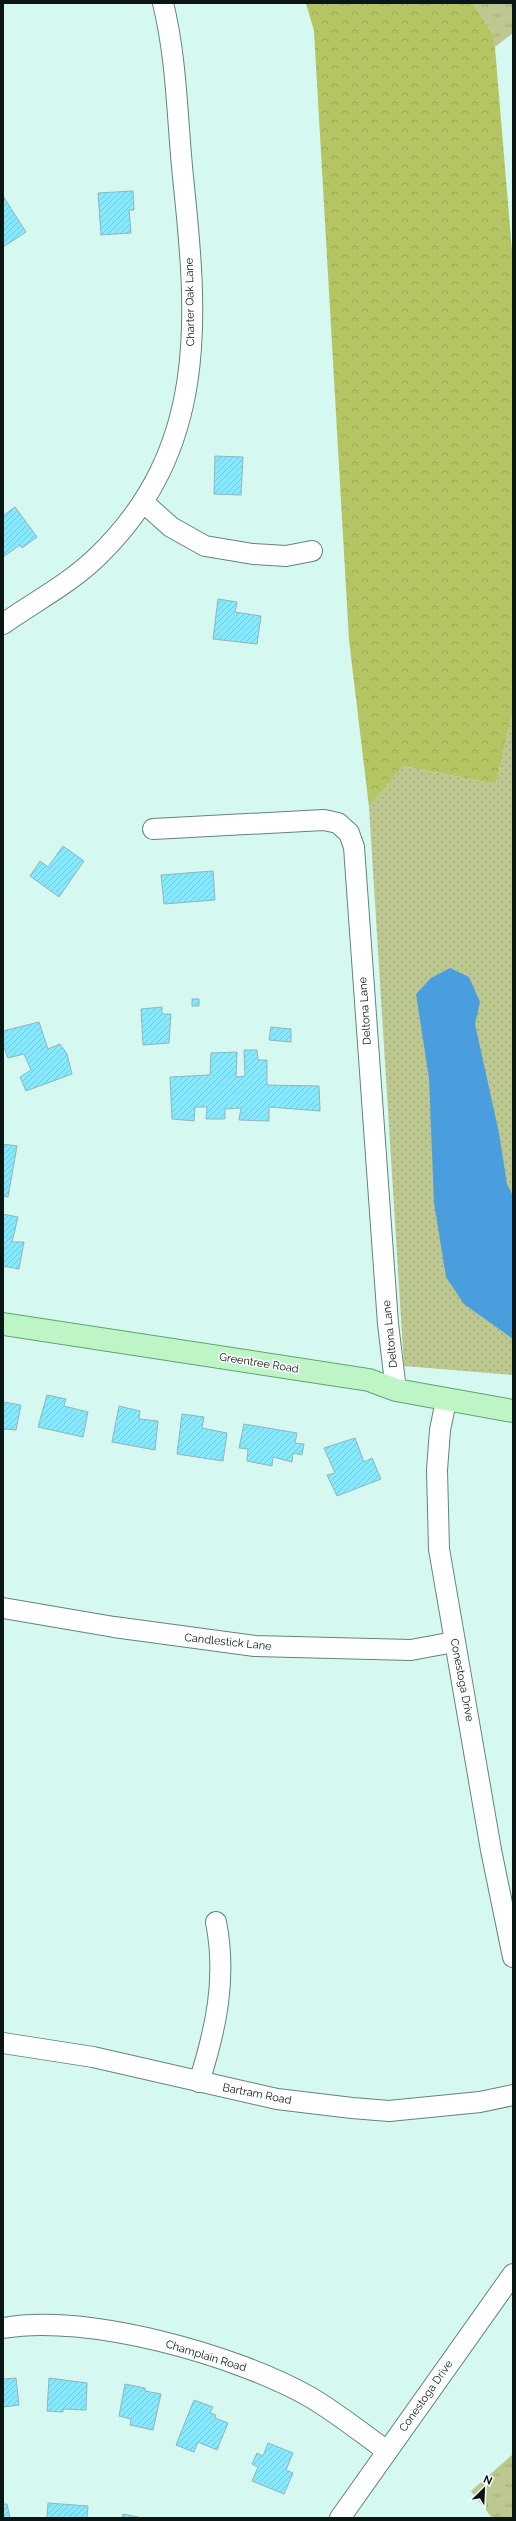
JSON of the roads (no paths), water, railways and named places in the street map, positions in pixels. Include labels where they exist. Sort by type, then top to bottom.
[{"type":"main road","name":"Greentree Road","points":[[3,1324],[369,1380],[396,1390],[513,1411]]},
{"type":"street","name":"Charter Oak Lane","points":[[3,624],[77,575],[116,538],[143,502],[163,466],[180,421],[187,396],[193,342],[187,203],[177,91],[163,3]]},
{"type":"street","points":[[143,502],[171,526],[205,546],[253,554],[286,556],[312,551]]},
{"type":"street","name":"Deltona Lane","points":[[153,829],[308,819],[338,823],[349,833],[354,847],[388,1324],[396,1390]]},
{"type":"street","name":"Conestoga Drive","points":[[446,1400],[440,1430],[437,1520],[443,1581],[491,1850],[513,1956]]},
{"type":"street","name":"Candlestick Lane","points":[[3,1608],[114,1627],[255,1646],[411,1650],[454,1642]]},
{"type":"street","points":[[199,2082],[217,2020],[220,1999],[221,1956],[216,1922]]},
{"type":"street","name":"Bartram Road","points":[[3,2043],[93,2057],[199,2082],[307,2103],[389,2111],[480,2102],[513,2095]]},
{"type":"street","name":"Conestoga Drive","points":[[340,2518],[513,2274]]},
{"type":"street","name":"Champlain Road","points":[[3,2328],[48,2326],[84,2328],[148,2339],[205,2354],[261,2374],[311,2398],[387,2451]]},
{"type":"water","points":[[450,968],[469,977],[480,1002],[475,1024],[499,1133],[507,1184],[513,1196],[513,1339],[464,1304],[446,1277],[434,1203],[429,1078],[416,994],[431,978]]}]
